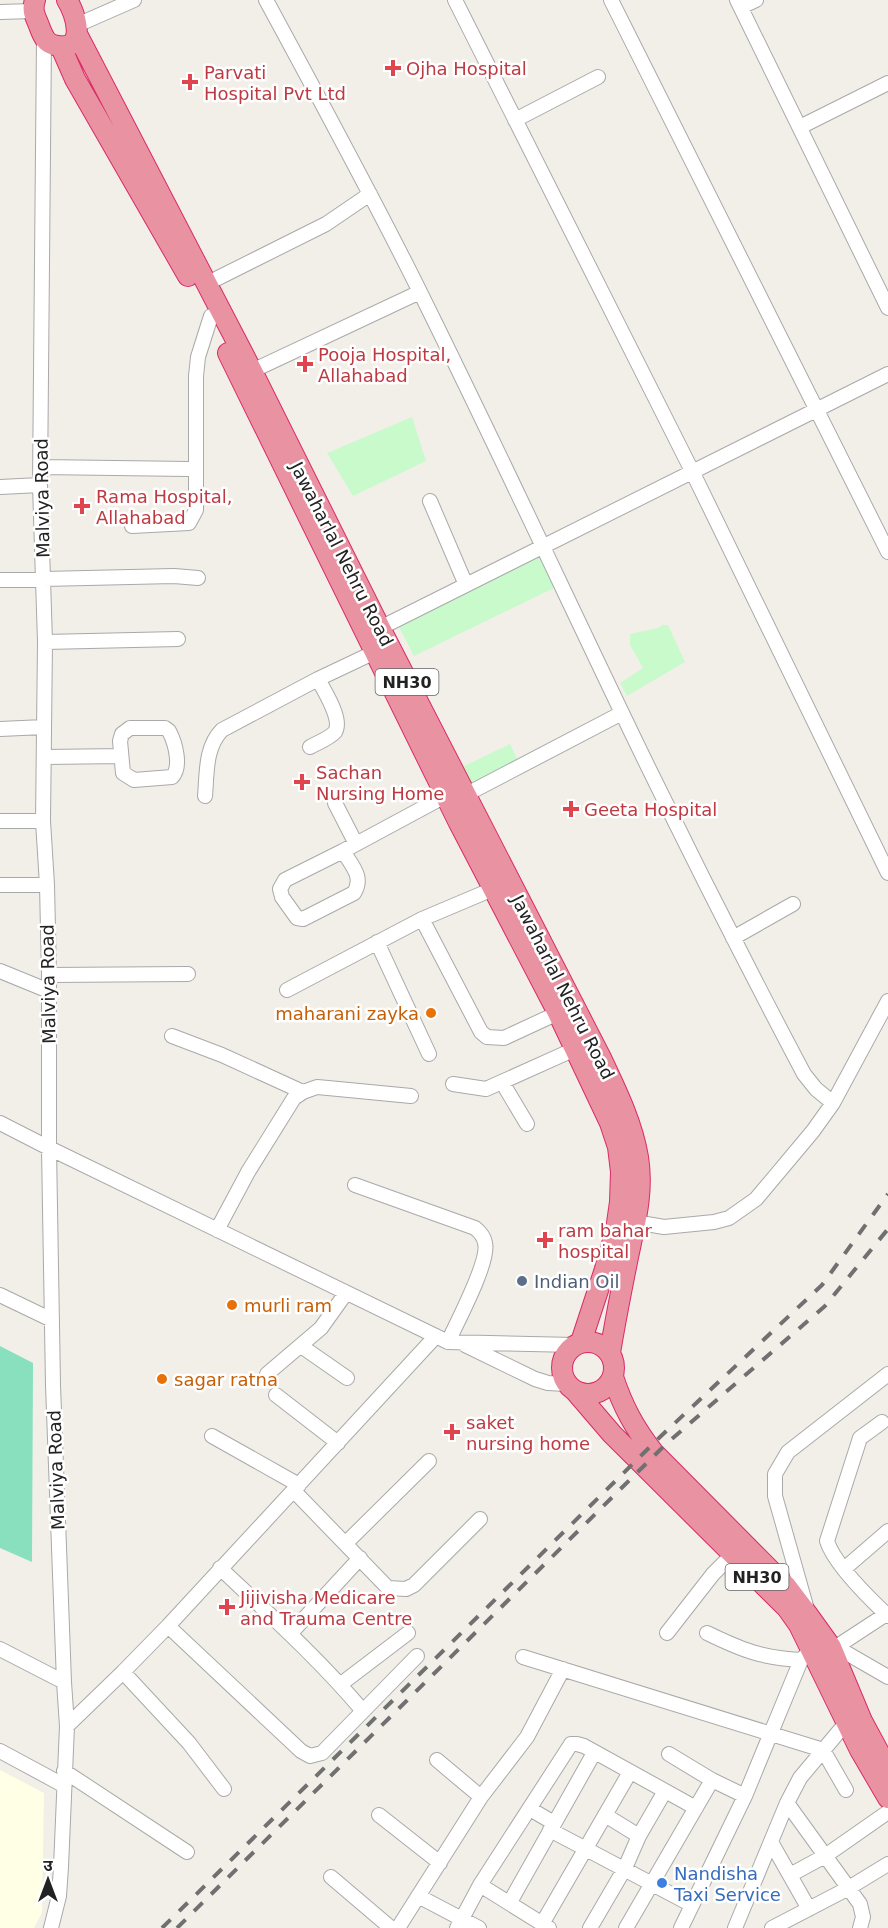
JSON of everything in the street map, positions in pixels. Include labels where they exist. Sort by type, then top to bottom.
[{"type":"highway","name":"Jawaharlal Nehru Road","points":[[67,0],[77,30],[252,371],[380,628],[456,795],[493,889],[558,1013],[606,1114],[618,1147],[627,1221],[610,1353],[614,1364],[613,1377],[623,1405],[653,1452],[786,1586],[808,1615],[846,1723],[888,1798]]},
{"type":"highway","name":"Jawaharlal Nehru Road","points":[[33,5],[211,316],[375,652],[601,1058],[623,1106],[634,1139],[640,1171],[640,1187],[605,1269],[578,1344],[566,1353],[561,1365],[563,1378],[612,1434],[788,1608],[820,1651],[888,1769]]},
{"type":"highway","points":[[53,43],[69,46],[75,41],[77,30]]},
{"type":"highway","points":[[578,1344],[600,1344],[610,1353]]},
{"type":"highway","points":[[571,1388],[582,1394],[595,1394],[606,1388],[613,1377]]},
{"type":"street","points":[[77,30],[134,0]]},
{"type":"street","points":[[267,0],[420,292],[543,545],[621,713],[733,938],[804,1074],[816,1089],[833,1103]]},
{"type":"street","points":[[455,0],[692,471],[888,873]]},
{"type":"street","points":[[611,0],[888,552]]},
{"type":"street","points":[[756,0],[739,4],[888,308]]},
{"type":"street","points":[[0,12],[33,5]]},
{"type":"street","name":"Malviya Road","points":[[51,1928],[59,1896],[67,1726],[63,1682],[52,1320],[49,975],[43,821],[45,642],[40,485],[53,43]]},
{"type":"street","points":[[515,120],[598,78]]},
{"type":"street","points":[[800,127],[888,83]]},
{"type":"street","points":[[206,284],[327,224],[370,194]]},
{"type":"street","points":[[252,371],[420,292]]},
{"type":"street","points":[[132,526],[181,525],[189,523],[194,517],[197,445],[196,376],[198,357],[211,316]]},
{"type":"street","points":[[380,628],[888,374]]},
{"type":"street","points":[[40,466],[189,469]]},
{"type":"street","points":[[0,487],[40,485]]},
{"type":"street","points":[[430,501],[466,585]]},
{"type":"street","points":[[0,580],[174,576],[198,578]]},
{"type":"street","points":[[45,642],[178,639]]},
{"type":"street","points":[[205,796],[210,750],[215,738],[222,730],[318,679],[375,652]]},
{"type":"street","points":[[310,747],[334,734],[337,727],[336,715],[318,679]]},
{"type":"street","points":[[343,851],[359,877],[358,887],[354,893],[303,919],[297,918],[282,897],[280,890],[285,880],[356,844],[621,713]]},
{"type":"street","points":[[0,729],[44,727]]},
{"type":"street","points":[[165,728],[172,736],[176,773],[172,777],[134,780],[123,773],[121,756],[120,741],[126,730],[165,728]]},
{"type":"street","points":[[45,757],[121,756]]},
{"type":"street","points":[[335,802],[356,844]]},
{"type":"street","points":[[0,821],[43,821]]},
{"type":"street","points":[[0,885],[47,885]]},
{"type":"street","points":[[287,990],[422,919],[493,889]]},
{"type":"street","points":[[733,938],[793,904]]},
{"type":"street","points":[[422,919],[481,1032],[488,1037],[504,1038],[558,1013]]},
{"type":"street","points":[[377,942],[429,1054]]},
{"type":"street","points":[[0,971],[49,991]]},
{"type":"street","points":[[49,975],[188,974]]},
{"type":"street","points":[[627,1221],[664,1227],[695,1225],[729,1218],[756,1199],[813,1131],[833,1103],[888,1002]]},
{"type":"street","points":[[172,1036],[222,1055],[303,1092]]},
{"type":"street","points":[[453,1084],[486,1089],[575,1049]]},
{"type":"street","points":[[502,1082],[527,1124]]},
{"type":"street","points":[[217,1230],[248,1172],[294,1098],[317,1087],[411,1096]]},
{"type":"street","points":[[0,1123],[448,1341],[535,1379],[571,1388]]},
{"type":"street","points":[[67,1726],[168,1626],[338,1443],[448,1341],[484,1260],[486,1244],[482,1234],[475,1228],[356,1185]]},
{"type":"street","points":[[267,1374],[321,1328],[346,1293]]},
{"type":"street","points":[[0,1295],[52,1320]]},
{"type":"street","points":[[448,1341],[578,1344]]},
{"type":"street","points":[[301,1346],[347,1378]]},
{"type":"street","points":[[808,1615],[775,1496],[775,1474],[788,1452],[888,1374]]},
{"type":"street","points":[[276,1395],[338,1443]]},
{"type":"street","points":[[707,1633],[745,1651],[765,1657],[820,1651],[887,1615],[844,1569],[830,1551],[827,1542],[860,1438],[882,1422]]},
{"type":"street","points":[[212,1436],[297,1488],[388,1588],[406,1589],[414,1586],[480,1520]]},
{"type":"street","points":[[346,1543],[429,1461]]},
{"type":"street","points":[[844,1569],[888,1531]]},
{"type":"street","points":[[667,1633],[713,1574],[733,1554]]},
{"type":"street","points":[[290,1634],[360,1558]]},
{"type":"street","points":[[220,1568],[290,1634],[340,1684],[363,1711]]},
{"type":"street","points":[[168,1626],[301,1751],[310,1756],[322,1753],[417,1656]]},
{"type":"street","points":[[340,1684],[408,1633]]},
{"type":"street","points":[[0,1648],[63,1682]]},
{"type":"street","points":[[820,1651],[888,1677]]},
{"type":"street","points":[[681,1928],[745,1796],[770,1733],[820,1651]]},
{"type":"street","points":[[523,1657],[823,1750],[846,1791]]},
{"type":"street","points":[[398,1928],[482,1797],[527,1737],[563,1669]]},
{"type":"street","points":[[123,1672],[189,1743],[224,1789]]},
{"type":"street","points":[[735,1928],[787,1803],[800,1778],[846,1723]]},
{"type":"street","points":[[460,1924],[480,1885],[571,1744],[584,1746],[696,1808]]},
{"type":"street","points":[[0,1751],[64,1778],[187,1852]]},
{"type":"street","points":[[510,1902],[594,1753]]},
{"type":"street","points":[[669,1754],[712,1780],[745,1796]]},
{"type":"street","points":[[437,1760],[482,1797]]},
{"type":"street","points":[[480,1885],[546,1926],[586,1848],[630,1772]]},
{"type":"street","points":[[626,1928],[712,1780]]},
{"type":"street","points":[[590,1928],[625,1868],[639,1836],[665,1791]]},
{"type":"street","points":[[787,1803],[860,1904],[863,1912],[860,1928]]},
{"type":"street","points":[[530,1809],[586,1848],[692,1905]]},
{"type":"street","points":[[790,1875],[825,1857],[888,1812]]},
{"type":"street","points":[[379,1815],[440,1863]]},
{"type":"street","points":[[605,1815],[639,1836]]},
{"type":"street","points":[[771,1842],[809,1909]]},
{"type":"street","points":[[772,1928],[847,1889],[888,1864]]},
{"type":"street","points":[[330,1877],[391,1928]]},
{"type":"street","points":[[418,1896],[460,1924],[479,1928]]},
{"type":"shaded area","points":[[0,1770],[44,1793],[42,1913],[34,1928],[0,1928]]},
{"type":"green space","points":[[412,417],[426,461],[353,496],[327,453]]},
{"type":"green space","points":[[537,552],[554,588],[414,656],[396,621]]},
{"type":"green space","points":[[668,625],[685,662],[627,696],[620,683],[643,668],[630,645],[630,634]]},
{"type":"green space","points":[[510,744],[520,765],[470,789],[460,768]]},
{"type":"green space","points":[[0,1346],[33,1363],[32,1562],[0,1548]]},
{"type":"railway","points":[[162,1928],[660,1437],[822,1285],[888,1194]]},
{"type":"railway","points":[[177,1928],[666,1444],[825,1306],[888,1229]]},
{"type":"place","name":"Ojha Hospital","points":[[393,68]]},
{"type":"place","name":"Parvati Hospital Pvt Ltd","points":[[190,82]]},
{"type":"place","name":"Pooja Hospital, Allahabad","points":[[305,364]]},
{"type":"place","name":"Rama Hospital, Allahabad","points":[[82,506]]},
{"type":"place","name":"Sachan Nursing Home","points":[[302,782]]},
{"type":"place","name":"Geeta Hospital","points":[[571,809]]},
{"type":"place","name":"maharani zayka","points":[[431,1013]]},
{"type":"place","name":"ram bahar hospital","points":[[545,1240]]},
{"type":"place","name":"Indian Oil","points":[[522,1281]]},
{"type":"place","name":"murli ram","points":[[232,1305]]},
{"type":"place","name":"sagar ratna","points":[[162,1379]]},
{"type":"place","name":"saket nursing home","points":[[452,1432]]},
{"type":"place","name":"Jijivisha Medicare and Trauma Centre","points":[[227,1607]]},
{"type":"place","name":"Nandisha Taxi Service","points":[[662,1883]]}]
